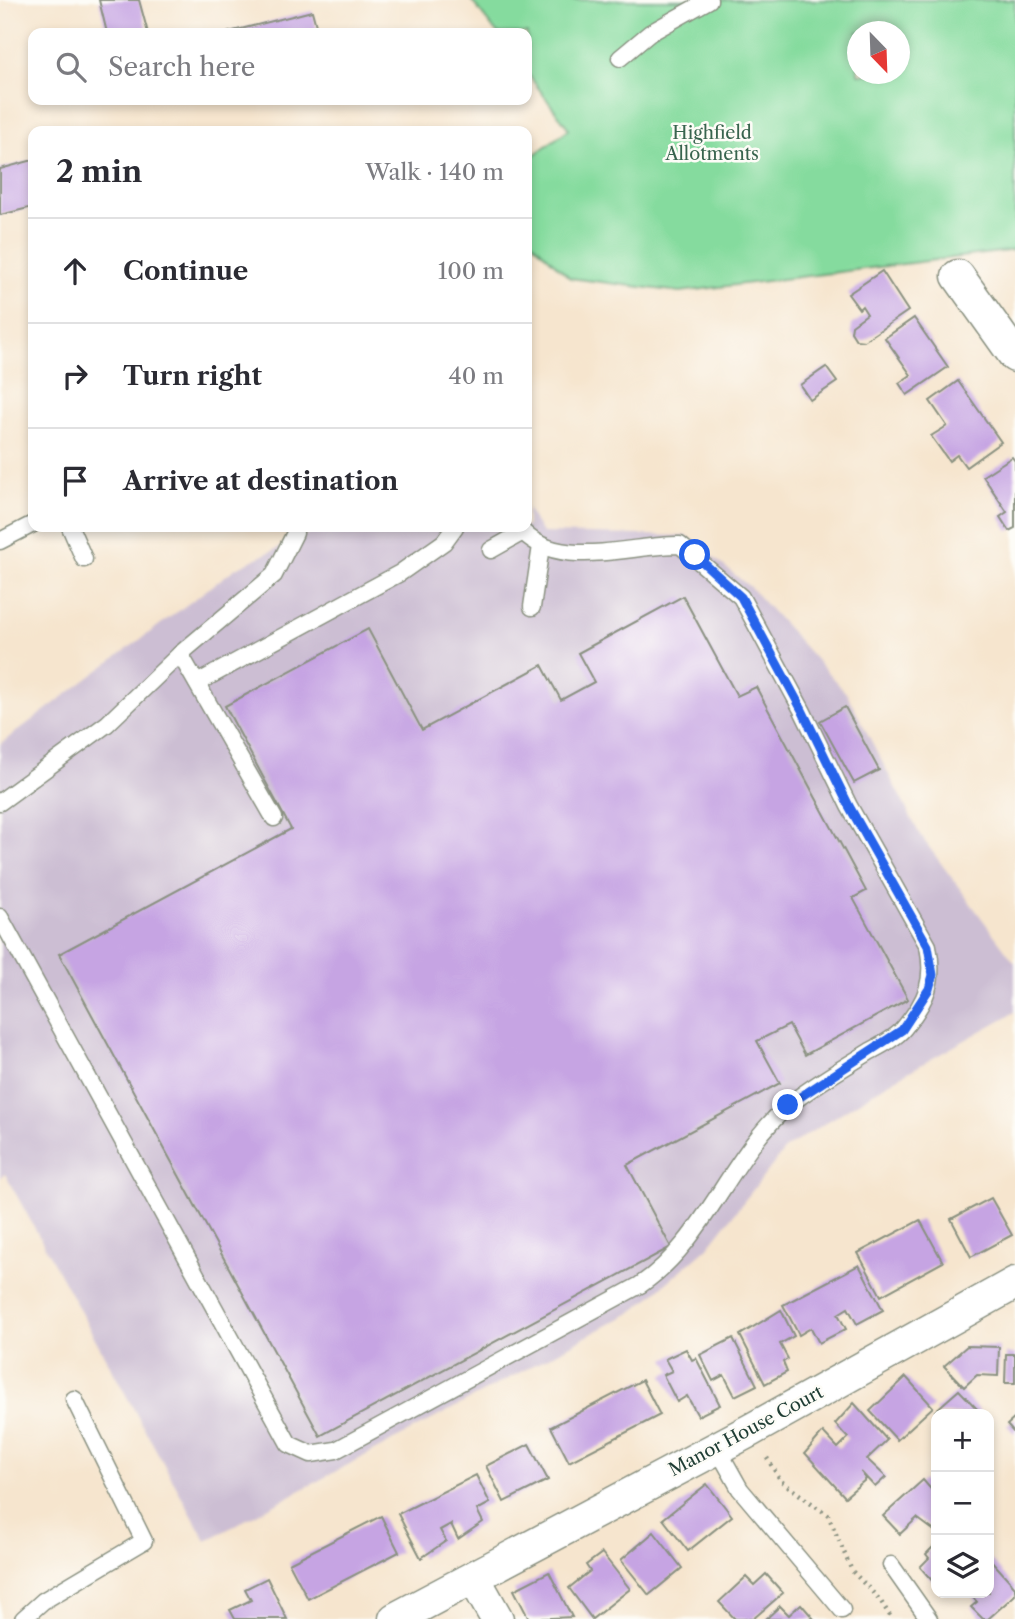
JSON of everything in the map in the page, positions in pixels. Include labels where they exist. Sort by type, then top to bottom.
[{"type":"street","points":[[958,276],[1015,356]]},
{"type":"street","name":"Manor House Court","points":[[395,1619],[751,1430],[1015,1281]]},
{"type":"street","points":[[474,1578],[497,1619]]},
{"type":"lane","points":[[620,58],[650,33],[709,0]]},
{"type":"lane","points":[[0,541],[28,527]]},
{"type":"lane","points":[[72,532],[84,559]]},
{"type":"lane","points":[[0,802],[107,724],[180,654],[274,575],[295,532]]},
{"type":"lane","points":[[197,683],[400,573],[444,542],[451,532]]},
{"type":"lane","points":[[491,550],[518,532]]},
{"type":"lane","points":[[0,918],[289,1444],[311,1454],[336,1450],[665,1269],[765,1131],[788,1105],[902,1030],[929,989],[932,964],[928,946],[849,806],[802,710],[741,597],[680,545],[591,552],[562,551],[541,546],[524,532]]},
{"type":"lane","points":[[532,607],[541,546]]},
{"type":"lane","points":[[180,654],[274,818]]},
{"type":"lane","points":[[23,1619],[43,1601],[144,1541],[74,1399]]},
{"type":"lane","points":[[717,1448],[740,1489],[842,1609]]},
{"type":"lane","points":[[891,1565],[929,1619]]},
{"type":"path","points":[[751,1430],[781,1481],[828,1516],[852,1571],[880,1600],[892,1619]]},
{"type":"shaded area","points":[[532,516],[542,533],[687,536],[751,588],[847,694],[920,835],[1015,963],[1015,1012],[885,1085],[786,1148],[707,1248],[634,1311],[206,1541],[5,1174],[0,1177],[0,744],[236,568],[312,532],[532,532]]},
{"type":"green space","name":"Highfield Allotments","points":[[471,0],[1015,0],[1015,250],[680,292],[570,278],[532,242],[532,156],[569,129],[532,80],[532,28],[493,28]]},
{"type":"building","points":[[99,0],[139,0],[147,28],[106,28]]},
{"type":"building","points":[[312,11],[317,28],[245,28]]},
{"type":"building","points":[[28,161],[28,208],[0,215],[0,169]]},
{"type":"building","points":[[882,271],[908,311],[864,341],[856,340],[851,332],[852,325],[867,314],[862,306],[859,309],[848,294]]},
{"type":"building","points":[[914,318],[948,367],[907,395],[899,383],[911,375],[885,338]]},
{"type":"building","points":[[826,367],[837,382],[810,400],[800,385]]},
{"type":"building","points":[[958,381],[1001,442],[966,467],[957,455],[949,461],[931,436],[947,426],[930,401]]},
{"type":"building","points":[[1012,457],[1015,461],[1015,528],[1009,531],[1000,517],[1007,512],[983,476]]},
{"type":"building","points":[[683,596],[737,696],[756,687],[866,891],[853,898],[908,999],[805,1055],[789,1025],[757,1041],[780,1083],[627,1165],[671,1247],[320,1436],[59,954],[291,829],[225,706],[368,629],[422,730],[542,665],[561,700],[594,682],[578,653]]},
{"type":"building","points":[[845,707],[879,770],[854,783],[820,721]]},
{"type":"building","points":[[991,1198],[1012,1235],[971,1257],[951,1219]]},
{"type":"building","points":[[920,1220],[943,1262],[881,1296],[858,1253]]},
{"type":"building","points":[[859,1265],[883,1310],[857,1324],[848,1308],[838,1314],[846,1329],[819,1343],[811,1328],[799,1335],[783,1305]]},
{"type":"building","points":[[781,1310],[794,1336],[780,1344],[788,1359],[783,1362],[787,1372],[765,1384],[740,1335]]},
{"type":"building","points":[[733,1338],[757,1385],[735,1396],[724,1375],[713,1381],[700,1355]]},
{"type":"building","points":[[967,1346],[999,1347],[998,1376],[977,1375],[964,1387],[944,1366]]},
{"type":"building","points":[[686,1349],[692,1360],[696,1358],[720,1405],[698,1416],[687,1396],[677,1402],[663,1375],[672,1371],[665,1359]]},
{"type":"building","points":[[1006,1354],[1015,1354],[1015,1383],[1005,1383]]},
{"type":"building","points":[[906,1377],[933,1407],[897,1440],[870,1411]]},
{"type":"building","points":[[642,1380],[660,1415],[569,1462],[551,1427]]},
{"type":"building","points":[[959,1390],[977,1409],[937,1409]]},
{"type":"building","points":[[854,1403],[887,1440],[867,1459],[886,1477],[875,1487],[861,1472],[866,1479],[845,1497],[805,1453],[823,1432],[838,1448],[848,1438],[835,1424]]},
{"type":"building","points":[[1015,1418],[1015,1434],[1007,1425]]},
{"type":"building","points":[[529,1444],[548,1480],[504,1502],[486,1466]]},
{"type":"building","points":[[476,1475],[490,1503],[477,1510],[483,1522],[458,1539],[451,1524],[440,1530],[446,1541],[421,1558],[398,1514]]},
{"type":"building","points":[[923,1480],[931,1489],[931,1528],[917,1518],[900,1534],[883,1516]]},
{"type":"building","points":[[707,1484],[732,1516],[688,1551],[663,1519]]},
{"type":"building","points":[[381,1516],[399,1552],[308,1599],[289,1563]]},
{"type":"building","points":[[654,1532],[682,1568],[649,1595],[621,1560]]},
{"type":"building","points":[[931,1549],[931,1579],[920,1567],[929,1558],[926,1554]]},
{"type":"building","points":[[602,1553],[630,1589],[592,1619],[569,1588],[590,1571],[586,1565]]},
{"type":"building","points":[[994,1564],[1015,1587],[1015,1595],[988,1619],[983,1619],[971,1607],[977,1602],[973,1598],[994,1598]]},
{"type":"building","points":[[549,1572],[572,1617],[529,1619],[514,1590]]},
{"type":"building","points":[[766,1574],[783,1593],[753,1619],[735,1619],[719,1602],[746,1577],[754,1585]]},
{"type":"building","points":[[267,1578],[287,1619],[235,1619],[230,1610],[251,1600],[245,1589]]},
{"type":"building","points":[[801,1604],[814,1619],[766,1619],[780,1606],[789,1615]]},
{"type":"route","points":[[695,555],[741,597],[758,626],[849,806],[928,946],[932,964],[933,975],[929,989],[902,1030],[788,1105]]}]
